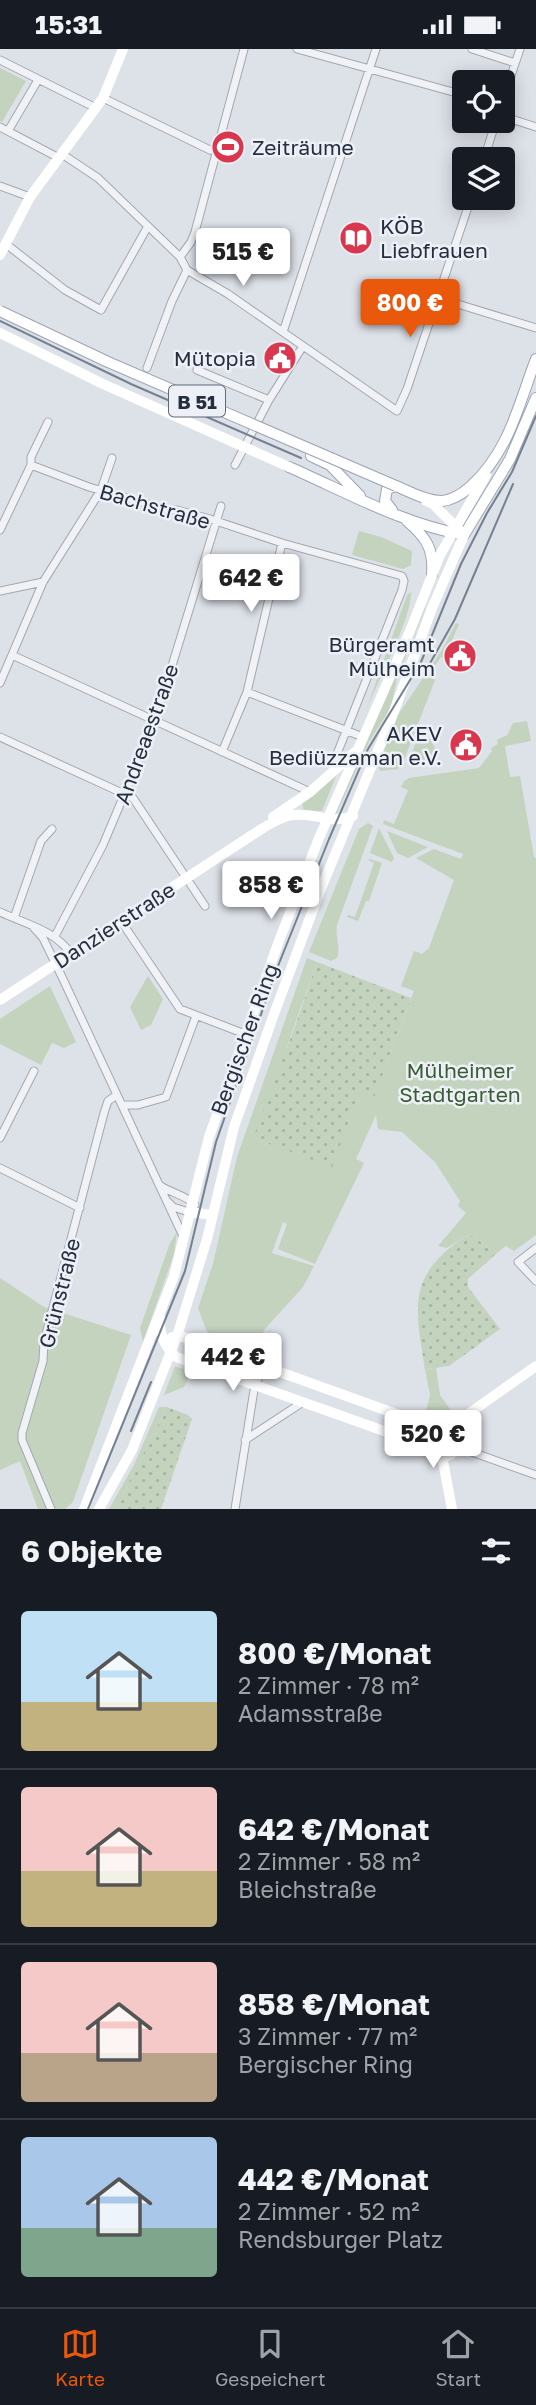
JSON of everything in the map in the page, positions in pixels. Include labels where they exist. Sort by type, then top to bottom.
[{"type":"main road","points":[[0,255],[30,197],[103,98],[123,49]]},
{"type":"main road","name":"B 51","points":[[0,313],[126,375],[330,465],[364,500]]},
{"type":"main road","name":"B 51","points":[[0,313],[432,500],[443,501],[458,496],[490,468]]},
{"type":"main road","name":"B 51","points":[[0,333],[103,384],[398,515],[453,529],[464,535]]},
{"type":"main road","points":[[490,468],[507,436],[536,359]]},
{"type":"main road","points":[[320,891],[353,816],[432,608],[464,535],[510,459],[536,398]]},
{"type":"main road","name":"Bergischer Ring","points":[[84,1509],[174,1276],[183,1236],[195,1212],[192,1201],[209,1137],[313,853],[432,574],[453,529],[490,468]]},
{"type":"main road","points":[[396,486],[387,489],[385,501],[428,541],[433,560],[432,574]]},
{"type":"main road","name":"B 51","points":[[396,486],[433,504],[453,529]]},
{"type":"main road","name":"Danzierstraße","points":[[263,828],[269,820],[310,792],[358,750]]},
{"type":"main road","points":[[303,815],[318,827],[319,838]]},
{"type":"main road","name":"Danzierstraße","points":[[0,1000],[283,817],[303,815],[337,821],[353,816]]},
{"type":"main road","points":[[313,853],[322,855],[328,861],[320,891]]},
{"type":"main road","name":"Bergischer Ring","points":[[99,1509],[132,1450],[177,1336],[197,1275],[234,1127],[320,891]]},
{"type":"main road","points":[[195,1212],[212,1215]]},
{"type":"main road","points":[[160,1314],[162,1338],[176,1357],[429,1447],[442,1456],[449,1455],[458,1447],[458,1436],[453,1428],[442,1425],[435,1428],[429,1436],[429,1447]]},
{"type":"main road","points":[[145,1346],[162,1338],[177,1336],[435,1428]]},
{"type":"main road","points":[[453,1428],[464,1417],[536,1366]]},
{"type":"main road","points":[[442,1456],[452,1509]]},
{"type":"street","points":[[180,257],[195,232],[244,49]]},
{"type":"street","points":[[297,49],[452,92]]},
{"type":"street","points":[[283,331],[376,49]]},
{"type":"street","points":[[472,49],[515,63]]},
{"type":"street","points":[[513,70],[520,49]]},
{"type":"street","points":[[0,60],[96,108]]},
{"type":"street","points":[[38,80],[4,129],[98,178],[180,257],[187,270],[228,294],[397,411],[407,389],[467,210]]},
{"type":"street","points":[[103,98],[217,151]]},
{"type":"street","points":[[515,120],[536,127]]},
{"type":"street","points":[[0,185],[30,197]]},
{"type":"street","points":[[6,244],[65,290],[101,310],[148,226]]},
{"type":"street","points":[[147,368],[172,301],[187,270]]},
{"type":"street","points":[[438,298],[536,328]]},
{"type":"street","points":[[235,465],[269,400],[303,346]]},
{"type":"street","points":[[197,370],[269,400]]},
{"type":"street","points":[[0,530],[48,422]]},
{"type":"street","points":[[0,683],[43,582],[101,490],[112,458]]},
{"type":"street","name":"Bachstraße","points":[[31,461],[101,490],[402,576],[402,590],[346,731]]},
{"type":"street","name":"Andreaestraße","points":[[55,936],[103,845],[155,721],[221,506]]},
{"type":"street","points":[[222,752],[247,692],[282,543]]},
{"type":"street","points":[[0,591],[43,582]]},
{"type":"street","points":[[12,655],[310,792]]},
{"type":"street","points":[[247,692],[363,737]]},
{"type":"street","points":[[337,768],[333,764],[346,731]]},
{"type":"street","points":[[0,737],[126,793],[137,803],[205,906]]},
{"type":"street","points":[[14,918],[41,841],[52,829]]},
{"type":"street","points":[[0,912],[55,936],[71,954]]},
{"type":"street","points":[[121,921],[175,1005],[196,1016],[245,1034]]},
{"type":"street","points":[[34,928],[43,937],[183,1236]]},
{"type":"street","points":[[122,1105],[138,1105],[166,1097],[196,1016]]},
{"type":"street","points":[[0,1138],[34,1072]]},
{"type":"street","name":"Grünstraße","points":[[51,1509],[22,1440],[22,1433],[43,1361],[44,1342],[104,1113],[108,1101],[117,1095]]},
{"type":"street","points":[[0,1168],[80,1208]]},
{"type":"street","points":[[160,1185],[192,1201]]},
{"type":"street","points":[[165,1200],[173,1207],[195,1212]]},
{"type":"street","points":[[536,1248],[518,1262],[536,1280]]},
{"type":"street","points":[[235,1509],[245,1440],[256,1385],[263,1366]]},
{"type":"street","points":[[245,1440],[304,1401]]},
{"type":"street","points":[[458,1447],[536,1475]]},
{"type":"street","name":"Grünstraße","points":[[45,1493],[58,1509]]},
{"type":"green space","points":[[0,68],[26,81],[2,122],[0,121]]},
{"type":"green space","points":[[359,531],[381,537],[412,551],[411,565],[403,569],[352,555]]},
{"type":"green space","points":[[411,592],[399,636],[364,716],[407,595]]},
{"type":"green space","points":[[423,608],[425,609],[397,678],[391,707],[369,742],[335,817],[334,816]]},
{"type":"green space","points":[[456,623],[459,624],[444,659],[441,657],[428,676],[435,680],[404,760],[398,769],[380,771],[378,766],[398,715],[442,650]]},
{"type":"green space","name":"Mülheimer Stadtgarten","points":[[527,721],[531,741],[505,746],[510,777],[520,776],[536,858],[536,1235],[514,1251],[506,1246],[497,1253],[469,1234],[447,1248],[438,1246],[466,1213],[458,1206],[460,1201],[435,1162],[402,1132],[378,1129],[376,1115],[356,1159],[364,1163],[315,1264],[278,1249],[287,1224],[283,1222],[272,1253],[314,1266],[303,1287],[264,1330],[257,1349],[207,1332],[198,1308],[213,1264],[237,1157],[307,958],[317,962],[286,1049],[360,1091],[375,1095],[414,991],[401,986],[414,951],[422,954],[429,948],[454,880],[416,858],[434,849],[461,859],[463,854],[383,824],[384,820],[394,824],[408,790],[401,787],[404,781],[409,778],[479,768],[492,751],[491,748],[498,744],[497,740],[507,735],[513,723]]},
{"type":"green space","points":[[430,739],[436,750],[424,764],[412,765],[410,758],[417,740]]},
{"type":"green space","points":[[336,776],[322,811],[304,811],[302,802]]},
{"type":"green space","points":[[368,823],[373,826],[337,925],[338,954],[337,958],[331,961],[309,952],[359,829]]},
{"type":"green space","points":[[379,828],[394,858],[392,862],[370,853]]},
{"type":"green space","points":[[387,831],[428,847],[408,858],[397,853]]},
{"type":"green space","points":[[368,860],[382,863],[369,901],[366,901],[358,921],[347,917],[355,917],[374,863]]},
{"type":"green space","points":[[317,962],[411,998],[375,1096],[360,1091],[332,1167],[253,1138]]},
{"type":"green space","points":[[148,976],[163,999],[151,1025],[141,1030],[130,1007]]},
{"type":"green space","points":[[50,986],[76,1042],[64,1048],[52,1043],[41,1065],[0,1044],[0,1019]]},
{"type":"green space","points":[[177,1232],[174,1254],[143,1342],[140,1328],[170,1243]]},
{"type":"green space","points":[[469,1234],[497,1253],[468,1279],[468,1287],[500,1329],[449,1366],[425,1369],[419,1325],[420,1291],[425,1277],[435,1263]]},
{"type":"green space","points":[[0,1278],[44,1307],[131,1335],[73,1502],[65,1509],[38,1509],[20,1461],[0,1470]]},
{"type":"green space","points":[[175,1366],[192,1372],[184,1387],[164,1395]]},
{"type":"green space","points":[[436,1368],[440,1395],[452,1412],[434,1416],[426,1412],[430,1395],[425,1369]]},
{"type":"green space","points":[[159,1407],[167,1407],[124,1492],[119,1509],[109,1509],[134,1465]]},
{"type":"green space","points":[[167,1407],[192,1419],[161,1509],[119,1509],[124,1492]]},
{"type":"tram line","points":[[0,321],[131,384],[301,458]]},
{"type":"tram line","points":[[88,1509],[185,1271],[216,1142],[278,966],[329,839],[368,749],[421,662],[461,564],[512,472],[536,416]]},
{"type":"tram line","points":[[429,665],[455,619],[513,484]]},
{"type":"tram line","points":[[131,1431],[151,1382]]},
{"type":"place","name":"Zeiträume","points":[[228,147]]},
{"type":"place","name":"KÖB Liebfrauen","points":[[356,238]]},
{"type":"place","name":"Mütopia","points":[[280,358]]},
{"type":"place","name":"Bürgeramt Mülheim","points":[[460,656]]},
{"type":"place","name":"AKEV Bediüzzaman e.V.","points":[[466,745]]}]
